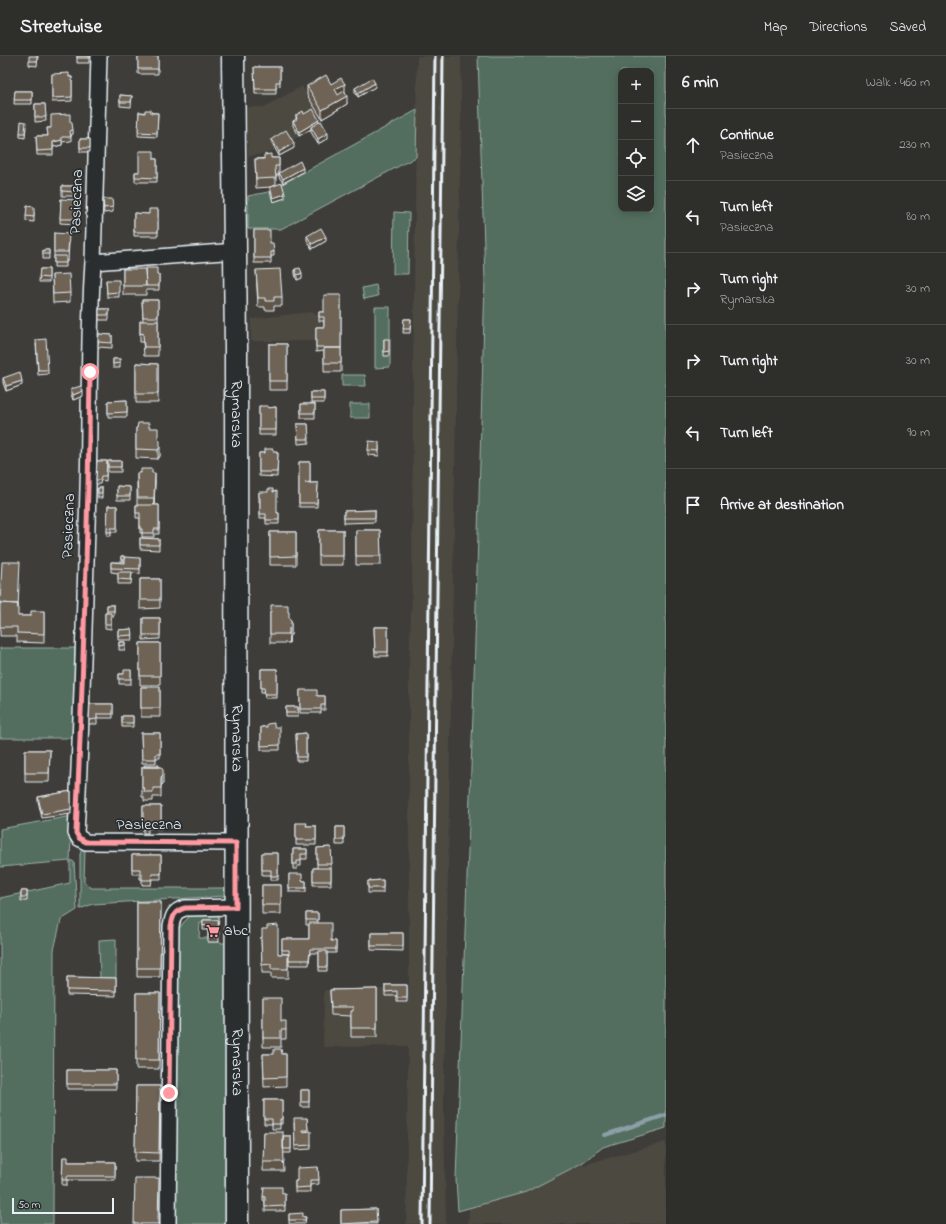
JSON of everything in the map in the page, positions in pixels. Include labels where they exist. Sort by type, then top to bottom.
[{"type":"main road","name":"Rymarska","points":[[233,56],[236,251],[237,1224]]},
{"type":"street","name":"Pasieczna","points":[[98,56],[81,737],[76,833],[79,838],[86,842],[236,843]]},
{"type":"street","points":[[93,262],[236,251]]},
{"type":"street","points":[[168,1224],[172,916],[177,911],[185,908],[236,907]]},
{"type":"shaded area","points":[[417,56],[461,56],[444,1105],[446,1224],[406,1224],[408,1046],[323,1047],[324,990],[409,989],[409,666],[412,587]]},
{"type":"shaded area","points":[[302,86],[324,122],[276,150],[264,154],[248,156],[246,107],[264,107]]},
{"type":"shaded area","points":[[311,312],[319,316],[319,321],[324,321],[324,332],[316,341],[251,341],[251,319]]},
{"type":"shaded area","points":[[666,1142],[666,1224],[468,1224],[470,1196]]},
{"type":"green space","points":[[478,56],[666,56],[666,1128],[603,1147],[582,1163],[526,1192],[458,1211],[456,1179],[473,714],[485,280]]},
{"type":"green space","points":[[417,110],[416,157],[281,229],[248,229],[248,196],[268,192]]},
{"type":"green space","points":[[394,212],[409,213],[408,274],[393,274]]},
{"type":"green space","points":[[376,285],[378,296],[364,299],[362,288]]},
{"type":"green space","points":[[375,307],[390,307],[390,367],[375,368]]},
{"type":"green space","points":[[342,375],[365,375],[366,386],[342,386]]},
{"type":"green space","points":[[350,404],[370,404],[370,418],[350,418]]},
{"type":"green space","points":[[0,648],[75,648],[73,738],[0,738]]},
{"type":"green space","points":[[72,816],[70,860],[74,862],[77,910],[61,920],[54,950],[53,1224],[0,1224],[0,898],[70,883],[70,861],[0,867],[0,829]]},
{"type":"green space","points":[[82,849],[85,849],[84,882],[91,888],[224,888],[224,896],[93,904],[80,909],[80,854]]},
{"type":"green space","points":[[191,915],[218,915],[219,922],[200,923],[199,938],[208,938],[208,942],[230,943],[229,1224],[174,1224],[177,932]]},
{"type":"green space","points":[[116,939],[116,979],[100,979],[99,940]]},
{"type":"building","points":[[29,56],[37,56],[37,61],[29,61]]},
{"type":"building","points":[[77,56],[89,56],[89,58],[77,58]]},
{"type":"building","points":[[138,56],[158,56],[158,69],[138,69]]},
{"type":"building","points":[[254,67],[280,67],[280,82],[276,82],[276,89],[255,89]]},
{"type":"building","points":[[69,73],[69,77],[72,77],[72,97],[52,98],[52,74]]},
{"type":"building","points":[[326,75],[331,84],[341,78],[345,84],[335,89],[338,95],[344,91],[347,96],[322,110],[307,86]]},
{"type":"building","points":[[372,78],[375,83],[358,93],[355,88]]},
{"type":"building","points":[[15,91],[32,91],[32,100],[14,100]]},
{"type":"building","points":[[120,95],[132,96],[131,102],[120,102]]},
{"type":"building","points":[[35,104],[45,104],[46,117],[35,117]]},
{"type":"building","points":[[313,109],[319,120],[299,132],[293,121],[297,119],[296,115],[303,111],[304,114]]},
{"type":"building","points":[[145,110],[151,110],[151,113],[158,113],[157,133],[138,132],[139,112],[145,113]]},
{"type":"building","points":[[70,114],[70,122],[72,123],[73,130],[70,131],[71,137],[62,137],[62,140],[53,142],[53,150],[37,151],[36,136],[48,136],[47,128],[51,128],[51,115]]},
{"type":"building","points":[[21,121],[26,122],[25,133],[20,133]]},
{"type":"building","points":[[321,121],[328,133],[318,139],[311,127]]},
{"type":"building","points":[[286,130],[294,143],[279,152],[272,139]]},
{"type":"building","points":[[80,139],[90,139],[90,148],[80,148]]},
{"type":"building","points":[[139,151],[154,151],[154,159],[157,159],[157,178],[135,177],[135,172],[139,172]]},
{"type":"building","points":[[271,154],[271,158],[279,158],[279,166],[275,166],[276,178],[256,179],[255,159],[264,159],[264,155]]},
{"type":"building","points":[[300,161],[303,168],[283,179],[279,173]]},
{"type":"building","points":[[282,183],[285,194],[273,198],[270,187]]},
{"type":"building","points":[[62,186],[75,186],[75,192],[62,191]]},
{"type":"building","points":[[61,199],[77,200],[76,208],[79,208],[79,213],[76,213],[76,219],[60,219]]},
{"type":"building","points":[[103,199],[112,199],[113,207],[104,208]]},
{"type":"building","points":[[27,206],[34,207],[34,217],[26,216]]},
{"type":"building","points":[[149,209],[158,209],[158,232],[134,232],[134,213],[149,214]]},
{"type":"building","points":[[321,228],[326,237],[312,244],[307,236]]},
{"type":"building","points":[[254,230],[270,230],[270,243],[273,243],[274,252],[271,252],[271,258],[254,258]]},
{"type":"building","points":[[54,233],[69,234],[68,252],[54,252]]},
{"type":"building","points":[[43,250],[49,250],[49,254],[43,254]]},
{"type":"building","points":[[54,256],[66,256],[66,263],[54,263]]},
{"type":"building","points":[[145,268],[157,268],[157,275],[159,275],[159,286],[146,286]]},
{"type":"building","points":[[300,268],[302,273],[297,275],[295,269]]},
{"type":"building","points":[[40,269],[49,269],[49,278],[39,277]]},
{"type":"building","points":[[123,269],[145,269],[146,286],[123,286]]},
{"type":"building","points":[[280,269],[282,297],[274,297],[274,301],[265,301],[265,298],[258,298],[256,270]]},
{"type":"building","points":[[69,274],[70,293],[53,294],[52,275]]},
{"type":"building","points":[[106,280],[119,280],[119,292],[107,293]]},
{"type":"building","points":[[324,295],[341,295],[341,348],[316,347],[316,327],[324,327],[324,317],[319,317],[319,312],[324,312]]},
{"type":"building","points":[[142,300],[158,300],[158,317],[143,317]]},
{"type":"building","points":[[99,309],[109,309],[109,315],[99,315]]},
{"type":"building","points":[[404,319],[411,319],[410,329],[403,329]]},
{"type":"building","points":[[140,321],[158,321],[158,347],[144,347],[143,333],[140,334]]},
{"type":"building","points":[[99,334],[112,335],[112,343],[98,342]]},
{"type":"building","points":[[46,339],[48,370],[38,370],[36,340]]},
{"type":"building","points":[[384,339],[389,339],[389,351],[384,352]]},
{"type":"building","points":[[269,344],[287,344],[287,381],[269,381]]},
{"type":"building","points":[[324,348],[341,348],[341,363],[324,363]]},
{"type":"building","points":[[113,359],[120,359],[120,363],[113,364]]},
{"type":"building","points":[[136,363],[158,364],[158,394],[136,394]]},
{"type":"building","points":[[20,372],[22,381],[6,386],[3,378]]},
{"type":"building","points":[[81,386],[83,391],[73,395],[71,389]]},
{"type":"building","points":[[311,392],[324,392],[324,399],[311,399]]},
{"type":"building","points":[[127,400],[127,412],[108,413],[108,401]]},
{"type":"building","points":[[301,404],[315,404],[315,413],[301,413]]},
{"type":"building","points":[[259,406],[268,406],[268,408],[276,407],[276,430],[259,430]]},
{"type":"building","points":[[138,423],[149,423],[149,428],[158,428],[160,447],[158,450],[136,449],[136,428]]},
{"type":"building","points":[[297,424],[308,424],[309,439],[298,439]]},
{"type":"building","points":[[369,441],[379,442],[379,451],[368,450]]},
{"type":"building","points":[[265,449],[273,449],[273,451],[278,453],[277,472],[259,472],[259,453],[265,453]]},
{"type":"building","points":[[97,461],[107,461],[106,476],[101,476],[100,480],[96,480]]},
{"type":"building","points":[[108,461],[121,461],[121,467],[108,467]]},
{"type":"building","points":[[299,462],[310,462],[310,482],[305,483],[318,483],[317,503],[299,503]]},
{"type":"building","points":[[141,469],[152,469],[152,473],[155,473],[154,498],[138,498],[137,473],[141,473]]},
{"type":"building","points":[[117,486],[130,487],[130,496],[117,496]]},
{"type":"building","points":[[98,488],[102,488],[102,493],[98,493]]},
{"type":"building","points":[[268,489],[273,489],[273,492],[277,491],[277,513],[279,513],[279,520],[266,520],[266,514],[260,514],[259,492],[268,492]]},
{"type":"building","points":[[136,505],[159,505],[159,529],[154,529],[154,533],[142,533],[142,529],[140,529],[140,513],[136,513]]},
{"type":"building","points":[[108,506],[117,506],[117,528],[111,528],[111,532],[107,532]]},
{"type":"building","points":[[375,510],[375,518],[344,518],[344,511]]},
{"type":"building","points":[[319,530],[343,530],[343,556],[319,556]]},
{"type":"building","points":[[356,530],[380,530],[381,556],[356,556]]},
{"type":"building","points":[[270,532],[296,532],[296,556],[270,557]]},
{"type":"building","points":[[140,538],[159,539],[159,545],[140,545]]},
{"type":"building","points":[[121,556],[124,556],[124,560],[121,560]]},
{"type":"building","points":[[125,557],[140,558],[140,569],[111,568],[111,562],[125,563]]},
{"type":"building","points":[[2,562],[20,562],[18,608],[18,604],[0,603]]},
{"type":"building","points":[[118,572],[132,572],[131,580],[118,579]]},
{"type":"building","points":[[140,579],[160,579],[160,600],[140,600]]},
{"type":"building","points":[[0,603],[18,604],[18,616],[31,616],[31,611],[44,611],[44,634],[17,633],[17,627],[0,627]]},
{"type":"building","points":[[107,605],[114,605],[114,611],[107,611]]},
{"type":"building","points":[[271,605],[288,605],[289,618],[291,620],[289,634],[270,634]]},
{"type":"building","points":[[105,613],[111,613],[111,624],[105,624]]},
{"type":"building","points":[[143,618],[160,618],[160,635],[143,635]]},
{"type":"building","points":[[374,627],[388,627],[388,652],[375,652]]},
{"type":"building","points":[[132,629],[133,635],[118,636],[118,630]]},
{"type":"building","points":[[119,642],[125,642],[125,645],[119,646]]},
{"type":"building","points":[[140,643],[160,643],[160,676],[140,676]]},
{"type":"building","points":[[261,669],[277,669],[277,694],[265,694],[264,688],[261,688]]},
{"type":"building","points":[[124,670],[131,670],[131,679],[119,679],[119,674],[124,674]]},
{"type":"building","points":[[141,687],[160,687],[160,708],[141,708]]},
{"type":"building","points":[[300,690],[317,690],[317,696],[325,696],[325,705],[321,705],[321,709],[300,709]]},
{"type":"building","points":[[90,704],[113,704],[113,714],[97,714],[97,719],[89,720]]},
{"type":"building","points":[[286,707],[298,707],[298,713],[286,713]]},
{"type":"building","points":[[122,716],[133,716],[133,723],[122,723]]},
{"type":"building","points":[[274,723],[274,727],[280,727],[280,745],[261,746],[261,727],[267,727],[267,724]]},
{"type":"building","points":[[141,733],[160,733],[160,754],[156,754],[156,759],[142,759]]},
{"type":"building","points":[[306,733],[306,757],[297,757],[296,734]]},
{"type":"building","points":[[25,750],[50,750],[49,773],[25,773]]},
{"type":"building","points":[[144,765],[159,765],[159,767],[144,767]]},
{"type":"building","points":[[142,767],[161,767],[163,770],[163,775],[161,777],[161,788],[153,788],[153,792],[144,792],[145,788],[142,788]]},
{"type":"building","points":[[71,791],[71,809],[42,814],[38,797]]},
{"type":"building","points":[[143,806],[161,806],[161,824],[148,824],[148,829],[143,829]]},
{"type":"building","points":[[296,823],[307,823],[306,826],[316,826],[316,840],[296,840]]},
{"type":"building","points":[[336,827],[344,827],[344,840],[336,840]]},
{"type":"building","points":[[331,847],[332,864],[317,864],[317,848]]},
{"type":"building","points":[[293,849],[307,849],[307,854],[301,854],[301,861],[297,861],[297,864],[293,864]]},
{"type":"building","points":[[262,853],[278,853],[278,876],[271,876],[271,870],[262,870]]},
{"type":"building","points":[[132,855],[161,855],[161,874],[152,874],[151,880],[142,880],[140,869],[132,869]]},
{"type":"building","points":[[313,868],[331,868],[331,881],[313,881]]},
{"type":"building","points":[[289,874],[302,874],[302,881],[306,881],[306,888],[289,888]]},
{"type":"building","points":[[383,880],[383,888],[368,888],[368,881]]},
{"type":"building","points":[[262,885],[281,885],[281,905],[262,905]]},
{"type":"building","points":[[21,891],[27,891],[27,897],[21,897]]},
{"type":"building","points":[[137,902],[161,902],[160,968],[137,968]]},
{"type":"building","points":[[306,913],[318,913],[318,920],[306,920]]},
{"type":"building","points":[[203,920],[218,920],[219,937],[208,937],[208,925],[203,926]]},
{"type":"building","points":[[309,923],[331,923],[331,941],[336,941],[336,949],[310,949],[309,960],[289,960],[289,950],[282,950],[282,939],[309,939]]},
{"type":"building","points":[[278,925],[278,954],[288,954],[288,969],[271,969],[271,964],[262,965],[262,929],[267,929],[267,926]]},
{"type":"building","points":[[371,933],[403,933],[403,946],[371,946]]},
{"type":"building","points":[[319,951],[327,951],[327,967],[319,967]]},
{"type":"building","points":[[67,977],[116,978],[116,991],[67,990]]},
{"type":"building","points":[[385,985],[407,985],[407,998],[397,998],[397,991],[385,992]]},
{"type":"building","points":[[377,989],[377,1028],[351,1028],[351,1011],[353,1011],[353,1007],[331,1007],[330,990]]},
{"type":"building","points":[[136,993],[160,993],[159,1060],[136,1060]]},
{"type":"building","points":[[263,998],[281,998],[281,1021],[286,1021],[286,1030],[281,1030],[281,1038],[263,1038]]},
{"type":"building","points":[[274,1049],[281,1049],[282,1054],[286,1054],[286,1077],[264,1078],[263,1054],[274,1054]]},
{"type":"building","points":[[67,1070],[116,1070],[116,1084],[67,1084]]},
{"type":"building","points":[[136,1086],[160,1086],[159,1153],[135,1152]]},
{"type":"building","points":[[301,1090],[309,1090],[309,1102],[301,1102]]},
{"type":"building","points":[[264,1100],[282,1100],[282,1119],[280,1119],[280,1124],[272,1124],[272,1119],[264,1119]]},
{"type":"building","points":[[294,1118],[307,1118],[308,1130],[302,1130],[302,1132],[311,1131],[311,1145],[295,1146]]},
{"type":"building","points":[[264,1132],[283,1132],[284,1162],[263,1162]]},
{"type":"building","points":[[283,1136],[291,1136],[291,1149],[283,1149]]},
{"type":"building","points":[[63,1157],[68,1157],[68,1162],[115,1162],[115,1176],[67,1176],[67,1180],[62,1180]]},
{"type":"building","points":[[318,1167],[319,1180],[310,1180],[310,1187],[295,1188],[295,1181],[297,1181],[297,1168]]},
{"type":"building","points":[[135,1178],[159,1178],[158,1224],[134,1224]]},
{"type":"building","points":[[264,1187],[282,1187],[282,1193],[285,1193],[285,1206],[265,1207],[265,1197],[263,1196]]},
{"type":"building","points":[[376,1209],[377,1222],[341,1224],[341,1210]]},
{"type":"building","points":[[303,1213],[303,1217],[306,1217],[305,1220],[289,1220],[289,1214]]},
{"type":"waterway","points":[[605,1135],[666,1115]]},
{"type":"railway","points":[[422,1224],[435,56]]},
{"type":"railway","points":[[430,1224],[443,56]]},
{"type":"place","name":"abc","points":[[213,931]]},
{"type":"route","points":[[90,372],[81,737],[76,833],[81,840],[86,842],[236,843],[236,907],[185,908],[177,911],[172,916],[169,1093]]}]
